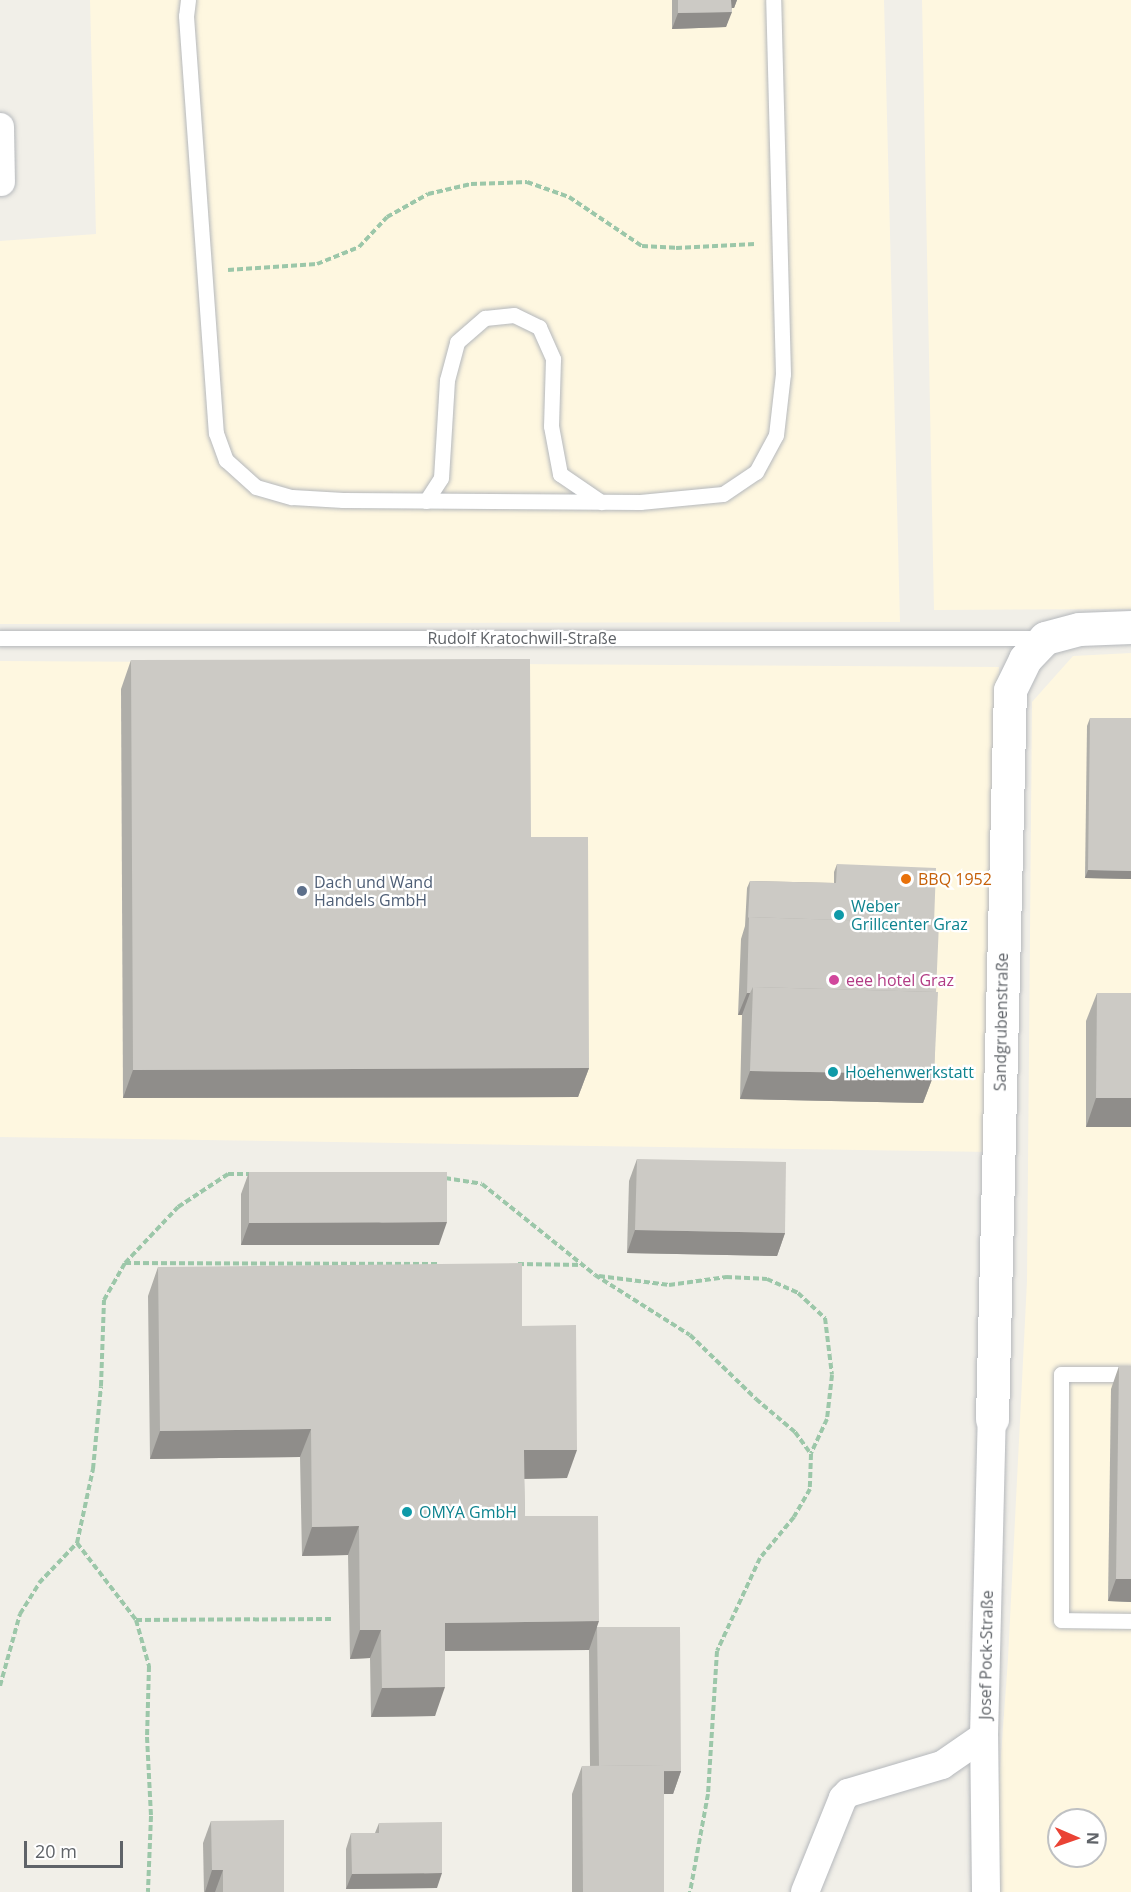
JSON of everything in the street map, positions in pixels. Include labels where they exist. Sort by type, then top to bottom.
[{"type":"street","points":[[0,127],[1,183]]},
{"type":"street","points":[[1045,638],[1079,629],[1131,627]]},
{"type":"street","name":"Sandgrubenstraße","points":[[992,1419],[1010,690],[1025,659],[1045,638]]},
{"type":"street","name":"Josef Pock-Straße","points":[[987,1892],[984,1736],[992,1419]]},
{"type":"street","points":[[805,1892],[843,1798],[855,1789],[942,1765],[984,1736]]},
{"type":"lane","points":[[188,0],[186,16],[216,433],[226,460],[256,487],[292,497],[426,501],[601,502],[640,502],[723,494],[756,472],[776,435],[783,374],[773,0]]},
{"type":"lane","points":[[426,501],[441,478],[447,380],[457,342],[485,318],[514,315],[538,327],[553,359],[551,426],[560,474],[601,502]]},
{"type":"lane","name":"Rudolf Kratochwill-Straße","points":[[0,638],[1045,638]]},
{"type":"lane","points":[[1131,1374],[1061,1374],[1061,1620],[1131,1621]]},
{"type":"path","points":[[204,271],[317,264],[359,247],[387,217],[428,194],[471,184],[526,182],[569,197],[642,246],[712,248],[780,242]]},
{"type":"path","points":[[0,1686],[20,1614],[39,1583],[77,1543],[93,1469],[101,1386],[104,1300],[124,1263],[178,1207],[228,1174],[263,1174]]},
{"type":"path","points":[[434,1177],[482,1184],[595,1275],[690,1335],[756,1400],[795,1432],[811,1454]]},
{"type":"path","points":[[124,1263],[442,1264]]},
{"type":"path","points":[[512,1264],[583,1265]]},
{"type":"path","points":[[595,1275],[669,1285],[726,1277],[767,1279],[798,1293],[825,1318],[832,1375],[827,1419],[811,1454],[810,1489],[794,1517],[760,1558],[717,1651],[708,1794],[690,1892]]},
{"type":"path","points":[[77,1543],[136,1620],[149,1666],[147,1737],[151,1816],[148,1892]]},
{"type":"path","points":[[136,1620],[332,1619]]},
{"type":"shaded area","points":[[90,0],[884,0],[900,622],[0,624],[0,241],[96,234]]},
{"type":"shaded area","points":[[922,0],[1131,0],[1131,609],[934,610]]},
{"type":"shaded area","points":[[1131,653],[1131,1892],[991,1892],[1008,1659],[1027,1281],[1032,702],[1073,656]]},
{"type":"shaded area","points":[[0,661],[999,667],[991,1152],[0,1137]]},
{"type":"building","points":[[678,0],[731,0],[732,12],[678,13]]},
{"type":"building","points":[[530,659],[531,837],[588,837],[589,1068],[133,1070],[131,660]]},
{"type":"building","points":[[1090,718],[1131,718],[1131,871],[1088,870]]},
{"type":"building","name":"Weber Grillcenter Graz","points":[[837,864],[936,868],[934,923],[748,918],[750,881],[836,883]]},
{"type":"building","points":[[749,917],[939,923],[936,992],[753,987],[750,993],[747,993]]},
{"type":"building","name":"Hoehenwerkstatt","points":[[753,987],[938,992],[934,1074],[750,1071]]},
{"type":"building","points":[[1097,993],[1131,993],[1131,1098],[1096,1098]]},
{"type":"building","points":[[637,1159],[786,1162],[785,1233],[635,1230]]},
{"type":"building","points":[[249,1172],[447,1172],[447,1222],[249,1223]]},
{"type":"building","name":"OMYA GmbH","points":[[522,1263],[522,1326],[576,1325],[577,1450],[524,1450],[525,1516],[598,1516],[599,1621],[445,1623],[445,1687],[382,1688],[381,1630],[360,1630],[359,1526],[312,1527],[311,1429],[160,1431],[158,1267]]},
{"type":"building","points":[[1119,1366],[1131,1366],[1131,1579],[1116,1579]]},
{"type":"building","points":[[597,1627],[680,1627],[681,1771],[664,1771],[664,1765],[599,1766]]},
{"type":"building","points":[[664,1765],[664,1892],[583,1892],[582,1766]]},
{"type":"building","points":[[284,1820],[284,1892],[223,1892],[223,1870],[212,1870],[211,1821]]},
{"type":"building","points":[[442,1822],[442,1873],[352,1874],[351,1833],[379,1833],[379,1823]]},
{"type":"place","name":"BBQ 1952","points":[[906,879]]},
{"type":"place","name":"Dach und Wand Handels GmbH","points":[[302,891]]},
{"type":"place","name":"Weber Grillcenter Graz","points":[[839,915]]},
{"type":"place","name":"eee hotel Graz","points":[[834,980]]},
{"type":"place","name":"Hoehenwerkstatt","points":[[833,1072]]},
{"type":"place","name":"OMYA GmbH","points":[[407,1512]]}]
